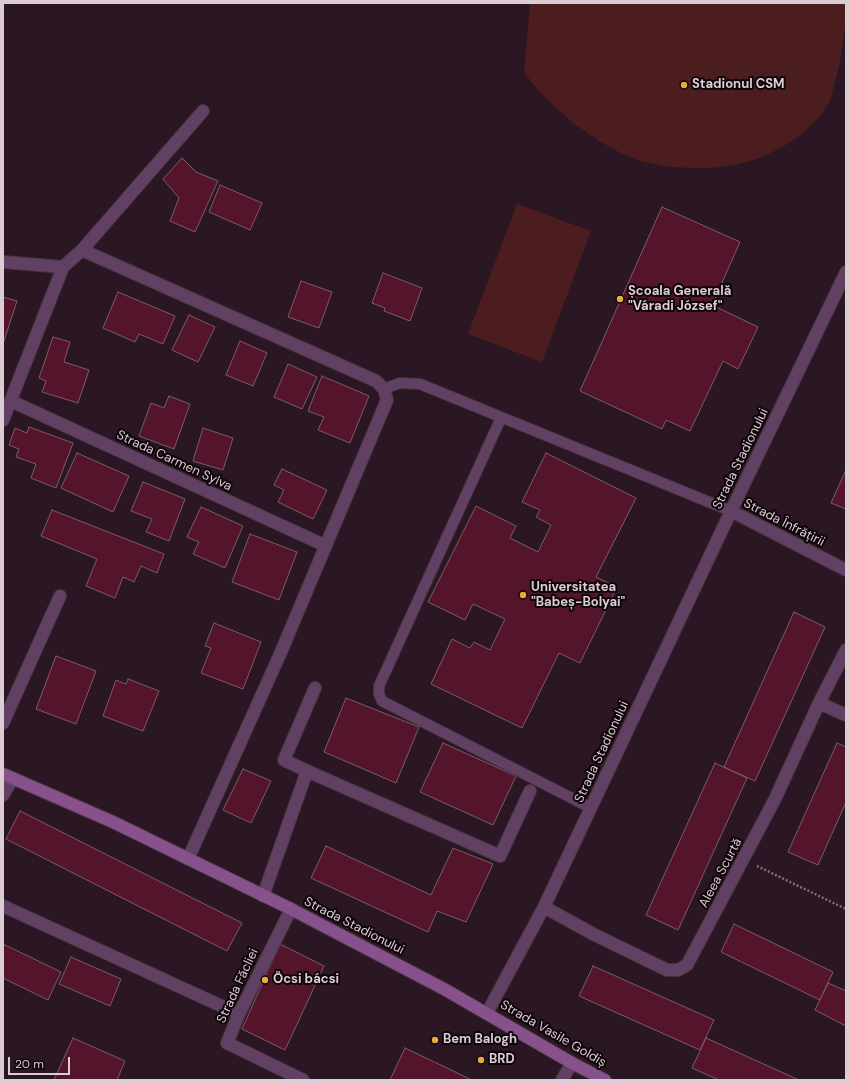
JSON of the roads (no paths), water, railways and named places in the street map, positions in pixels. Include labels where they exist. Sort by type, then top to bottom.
[{"type":"street","points":[[3,420],[63,267],[82,250],[203,110]]},
{"type":"street","points":[[82,250],[376,381],[384,388],[387,400],[281,652],[188,859]]},
{"type":"street","points":[[3,262],[63,267]]},
{"type":"street","name":"Strada Stadionului","points":[[8,776],[114,822],[291,910],[437,985],[487,1013],[544,907],[731,511],[845,275]]},
{"type":"street","name":"Strada Carmen Sylva","points":[[11,401],[326,546]]},
{"type":"street","name":"Strada Înfrățirii","points":[[731,511],[846,570]]},
{"type":"street","points":[[3,723],[60,596]]},
{"type":"street","name":"Aleea Scurtă","points":[[544,907],[593,934],[667,970],[678,970],[687,965],[776,800],[819,703],[846,650]]},
{"type":"street","points":[[315,688],[284,760],[500,856],[530,792]]},
{"type":"street","points":[[819,703],[846,715]]},
{"type":"street","points":[[263,896],[308,771]]},
{"type":"street","points":[[3,795],[8,776]]},
{"type":"street","points":[[3,906],[239,1014]]},
{"type":"street","name":"Strada Făcliei","points":[[291,910],[239,1014],[227,1043],[303,1080]]},
{"type":"street","name":"Strada Vasile Goldiș","points":[[487,1013],[605,1080]]},
{"type":"street","points":[[562,1080],[572,1062]]},
{"type":"lane","points":[[384,388],[400,383],[420,384],[731,511]]},
{"type":"lane","points":[[501,418],[378,686],[378,694],[382,701],[591,808]]},
{"type":"place","name":"Stadionul CSM","points":[[684,85]]},
{"type":"place","name":"Școala Generală \"Váradi József\"","points":[[620,299]]},
{"type":"place","name":"Universitatea \"Babeș-Bolyai\"","points":[[523,595]]},
{"type":"place","name":"Öcsi bácsi","points":[[265,980]]},
{"type":"place","name":"Bem Balogh","points":[[435,1040]]},
{"type":"place","name":"BRD","points":[[481,1060]]}]
